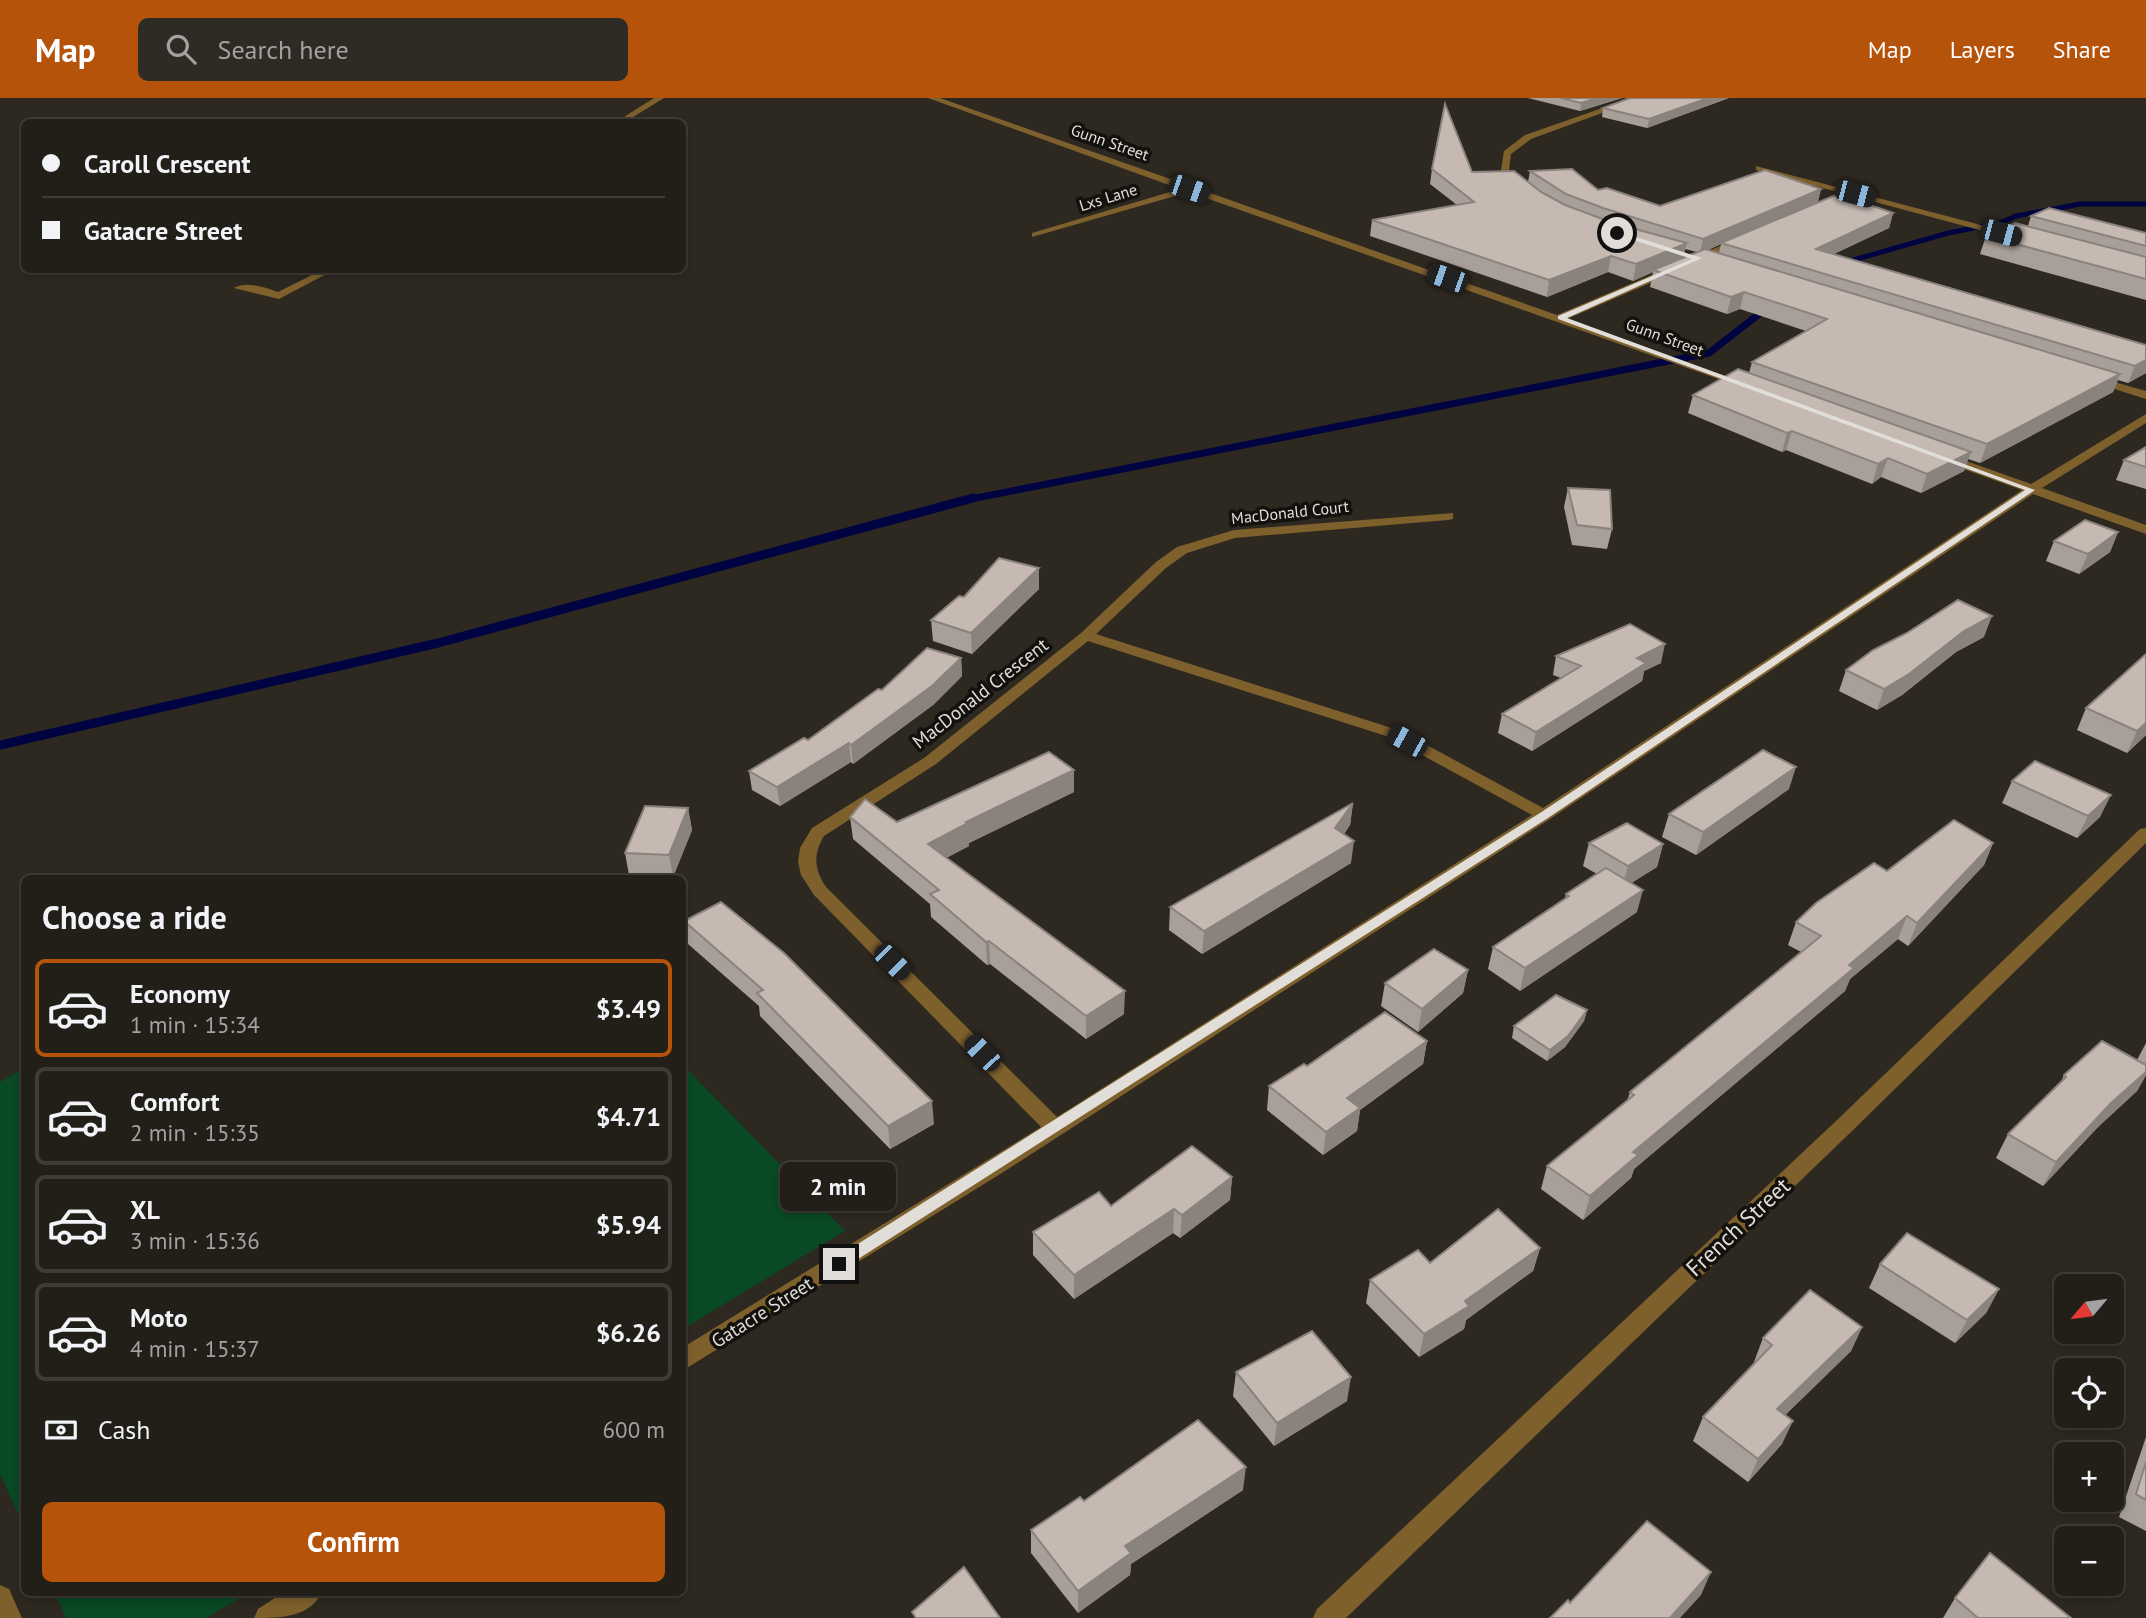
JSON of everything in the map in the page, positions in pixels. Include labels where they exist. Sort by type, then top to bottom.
[{"type":"street","points":[[625,119],[660,98]]},
{"type":"street","name":"Gunn Street","points":[[932,98],[1756,389]]},
{"type":"street","points":[[1530,195],[1518,187],[1505,170],[1505,157],[1513,146],[1535,134],[1639,98]]},
{"type":"street","points":[[1759,168],[2029,241]]},
{"type":"street","name":"Lxs Lane","points":[[1035,235],[1189,189]]},
{"type":"street","points":[[1843,199],[1855,194]]},
{"type":"street","points":[[1560,318],[1759,233]]},
{"type":"street","points":[[1686,254],[1711,262]]},
{"type":"street","points":[[239,288],[263,290],[279,296],[323,273]]},
{"type":"street","points":[[2083,375],[2146,395]]},
{"type":"street","name":"Gatacre Street","points":[[686,1358],[1544,816],[2031,490],[2146,418]]},
{"type":"street","points":[[1938,456],[2146,530]]},
{"type":"street","name":"MacDonald Court","points":[[1086,636],[1161,565],[1182,550],[1205,541],[1234,534],[1448,516]]},
{"type":"street","points":[[1086,636],[1395,734],[1544,816]]},
{"type":"street","name":"MacDonald Crescent","points":[[1054,1127],[820,891],[810,877],[806,862],[808,846],[818,832],[930,761],[1086,636]]},
{"type":"street","name":"French Street","points":[[1327,1618],[1834,1136],[2146,833]]},
{"type":"street","points":[[268,1618],[303,1596]]},
{"type":"street","points":[[0,1598],[8,1618]]},
{"type":"green space","points":[[686,1068],[845,1231],[686,1327]]},
{"type":"green space","points":[[21,1070],[21,1520],[0,1474],[0,1082]]},
{"type":"green space","points":[[56,1596],[243,1596],[206,1618],[66,1618]]},
{"type":"building","points":[[1561,98],[1597,98],[1581,103]]},
{"type":"building","points":[[1630,98],[1708,98],[1649,119],[1603,108]]},
{"type":"building","points":[[1445,104],[1472,172],[1514,171],[1541,192],[1565,205],[1616,224],[1687,243],[1636,264],[1611,256],[1549,280],[1372,220],[1474,202],[1432,169]]},
{"type":"building","points":[[1572,169],[1598,190],[1607,188],[1660,206],[1765,170],[1821,189],[1703,239],[1566,194],[1530,171]]},
{"type":"building","points":[[1838,194],[1893,213],[1816,249],[2146,345],[2146,360],[2135,366],[1721,243]]},
{"type":"building","points":[[2049,208],[2146,233],[2146,246],[2031,216]]},
{"type":"building","points":[[2015,223],[2146,257],[2146,279],[1986,236]]},
{"type":"building","points":[[1705,249],[2120,374],[1987,444],[1752,362],[1827,319],[1744,292],[1731,297],[1653,270]]},
{"type":"building","points":[[1738,369],[1971,452],[1927,474],[1888,458],[1878,464],[1792,431],[1787,433],[1693,395]]},
{"type":"building","points":[[2146,447],[2146,467],[2124,460]]},
{"type":"building","points":[[1568,488],[1610,490],[1612,529],[1577,525]]},
{"type":"building","points":[[2085,520],[2118,532],[2088,554],[2054,541]]},
{"type":"building","points":[[999,558],[1039,568],[971,633],[931,620],[959,596],[964,597]]},
{"type":"building","points":[[1958,600],[1992,616],[1964,631],[1909,674],[1884,689],[1846,670],[1873,650],[1907,633]]},
{"type":"building","points":[[1630,624],[1665,644],[1637,658],[1646,663],[1536,732],[1502,714],[1581,666],[1556,656]]},
{"type":"building","points":[[927,648],[961,658],[932,686],[851,745],[849,743],[777,787],[749,771],[804,738],[808,740],[878,689],[882,690]]},
{"type":"building","points":[[2146,654],[2146,723],[2137,731],[2086,708]]},
{"type":"building","points":[[1763,750],[1796,767],[1703,832],[1669,814]]},
{"type":"building","points":[[1049,752],[1074,770],[966,822],[968,823],[928,844],[1125,991],[1086,1016],[989,941],[986,942],[930,894],[939,890],[850,817],[865,799],[897,822]]},
{"type":"building","points":[[2035,761],[2111,795],[2088,816],[2012,781]]},
{"type":"building","points":[[1353,803],[1335,828],[1354,841],[1204,931],[1170,907]]},
{"type":"building","points":[[645,806],[688,808],[669,855],[625,853]]},
{"type":"building","points":[[1954,820],[1993,843],[1917,923],[1907,916],[1849,965],[1854,968],[1633,1152],[1638,1155],[1590,1196],[1547,1166],[1634,1095],[1630,1092],[1821,936],[1796,922],[1816,903],[1874,863],[1887,871]]},
{"type":"building","points":[[1627,823],[1663,844],[1628,866],[1589,843]]},
{"type":"building","points":[[1606,868],[1643,890],[1525,968],[1493,947],[1569,896],[1566,894]]},
{"type":"building","points":[[721,902],[784,953],[932,1101],[888,1126],[757,993],[763,990],[686,920]]},
{"type":"building","points":[[1434,949],[1468,970],[1422,1009],[1385,983]]},
{"type":"building","points":[[1556,995],[1587,1010],[1568,1036],[1550,1050],[1514,1026]]},
{"type":"building","points":[[1385,1012],[1427,1041],[1347,1098],[1360,1108],[1326,1132],[1269,1086],[1304,1064],[1307,1066]]},
{"type":"building","points":[[2102,1041],[2146,1065],[2146,1072],[2111,1103],[2056,1162],[2008,1134],[2066,1077],[2064,1075]]},
{"type":"building","points":[[1192,1146],[1232,1177],[1182,1215],[1174,1209],[1074,1275],[1033,1232],[1099,1192],[1111,1206]]},
{"type":"building","points":[[1498,1209],[1540,1248],[1465,1301],[1469,1306],[1424,1334],[1370,1280],[1418,1250],[1430,1263]]},
{"type":"building","points":[[1907,1233],[1999,1289],[1967,1320],[1880,1264]]},
{"type":"building","points":[[1810,1290],[1862,1327],[1777,1409],[1793,1421],[1758,1459],[1703,1417],[1772,1345],[1763,1338]]},
{"type":"building","points":[[1312,1331],[1351,1377],[1277,1423],[1236,1372]]},
{"type":"building","points":[[1198,1420],[1246,1467],[1125,1546],[1131,1553],[1078,1591],[1031,1530],[1080,1497],[1084,1501]]},
{"type":"building","points":[[2146,1462],[2146,1500],[2136,1494]]},
{"type":"building","points":[[1647,1521],[1711,1572],[1670,1618],[1550,1618],[1568,1600],[1570,1603]]},
{"type":"building","points":[[1990,1553],[2071,1618],[1978,1618],[1955,1598]]},
{"type":"building","points":[[964,1567],[1000,1618],[916,1618],[912,1612]]},
{"type":"waterway","points":[[1843,263],[1948,233],[2000,223],[2016,216],[2080,204],[2146,204]]},
{"type":"waterway","points":[[966,500],[1709,353],[1767,308]]},
{"type":"waterway","points":[[0,745],[438,643],[973,498]]},
{"type":"route","points":[[839,1264],[1544,816],[2031,490],[1560,318],[1698,258],[1617,233]]}]
